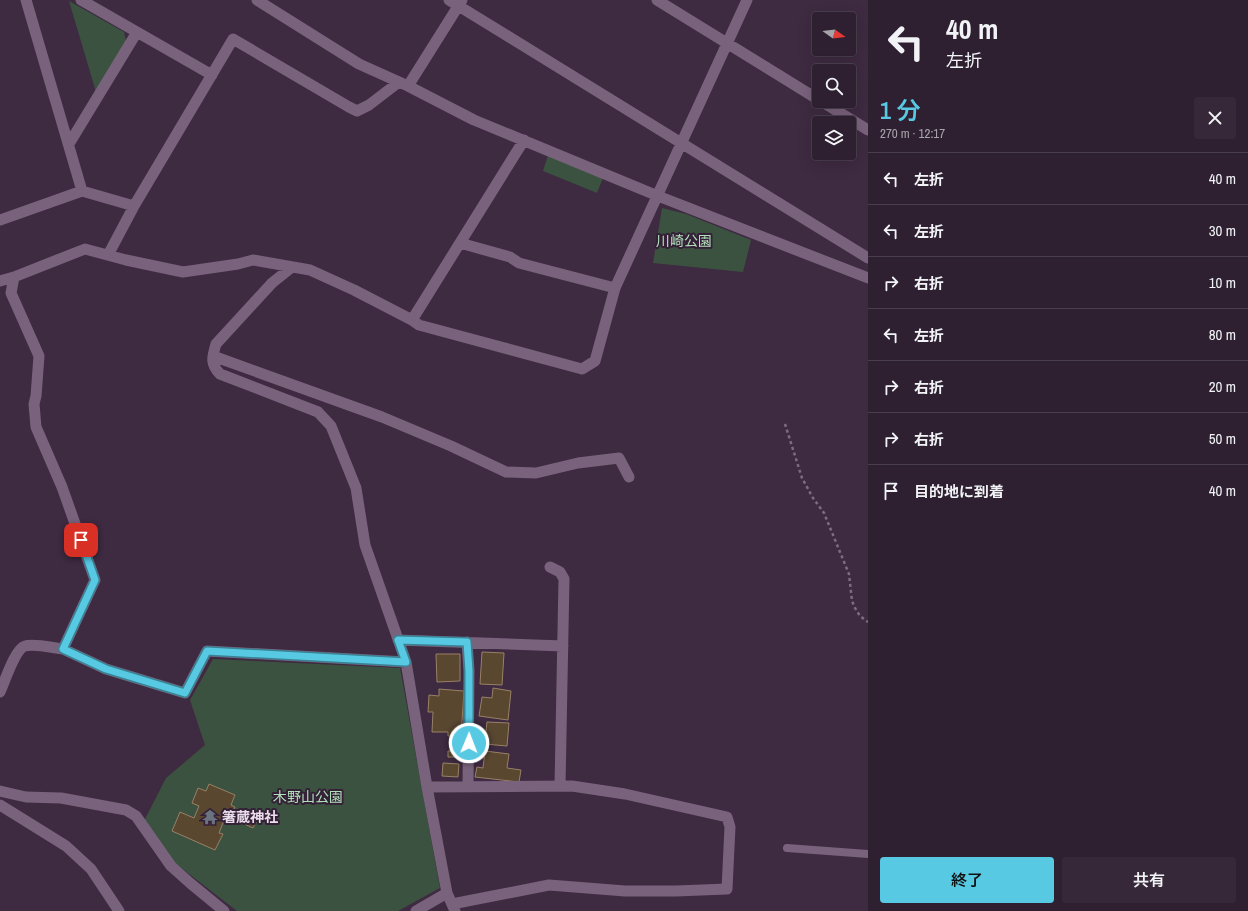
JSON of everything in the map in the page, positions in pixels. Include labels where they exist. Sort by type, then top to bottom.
[{"type":"street","points":[[26,0],[82,191]]},
{"type":"street","points":[[81,0],[212,75]]},
{"type":"street","points":[[257,0],[359,64],[404,84],[474,120],[658,196],[868,278]]},
{"type":"street","points":[[657,0],[812,95]]},
{"type":"street","points":[[0,281],[86,249],[184,272],[238,264],[253,260],[310,270],[354,290],[419,325],[582,370],[596,361],[615,288],[746,0]]},
{"type":"street","points":[[108,255],[134,206],[234,39],[357,111],[404,84],[456,2],[681,144],[868,258]]},
{"type":"street","points":[[68,144],[138,32]]},
{"type":"street","points":[[833,108],[868,130]]},
{"type":"street","points":[[412,320],[524,140]]},
{"type":"street","points":[[0,218],[82,191],[134,206]]},
{"type":"street","points":[[460,243],[510,257],[519,263],[615,288]]},
{"type":"street","points":[[292,267],[272,283],[216,344],[213,356],[214,367],[220,374],[318,412],[331,426],[356,488],[365,545],[406,662],[427,787],[447,893],[454,908],[548,886],[625,891],[727,889],[730,827],[726,817],[624,794],[572,786],[427,787]]},
{"type":"street","points":[[14,277],[11,293],[39,356],[34,404],[36,427],[62,487],[95,580],[63,649]]},
{"type":"street","points":[[213,356],[382,417],[451,446],[506,472],[536,473],[578,463],[619,458],[629,477]]},
{"type":"street","points":[[550,567],[560,572],[564,579],[560,786]]},
{"type":"street","points":[[398,640],[563,646]]},
{"type":"street","points":[[467,642],[469,671],[468,786]]},
{"type":"street","points":[[0,692],[18,651],[24,646],[31,645],[63,649],[106,669],[185,693],[207,651],[406,662]]},
{"type":"street","points":[[0,791],[26,796],[61,798],[126,810],[136,816],[171,866],[224,911]]},
{"type":"street","points":[[0,805],[66,846],[91,870],[120,911]]},
{"type":"street","points":[[416,911],[447,893]]},
{"type":"lane","points":[[787,848],[868,854]]},
{"type":"path","points":[[785,424],[802,478],[813,498],[824,513],[849,574],[852,601],[860,616],[868,622]]},
{"type":"green space","points":[[69,1],[124,32],[126,41],[96,92]]},
{"type":"green space","points":[[548,155],[603,178],[597,193],[543,171]]},
{"type":"green space","name":"川崎公園","points":[[662,208],[686,214],[751,240],[743,272],[653,263]]},
{"type":"green space","name":"木野山公園","points":[[213,659],[400,668],[440,888],[398,911],[237,911],[175,863],[144,821],[166,778],[205,745],[190,700]]},
{"type":"building","points":[[482,652],[504,653],[502,685],[480,684]]},
{"type":"building","points":[[436,654],[460,654],[460,681],[437,682]]},
{"type":"building","points":[[493,688],[511,691],[508,720],[479,716],[482,697],[492,698]]},
{"type":"building","points":[[439,689],[464,691],[461,736],[448,736],[448,732],[432,732],[433,712],[428,712],[429,695],[439,696]]},
{"type":"building","points":[[487,722],[509,723],[507,746],[473,743],[474,730],[486,731]]},
{"type":"building","points":[[448,751],[460,751],[460,757],[448,757]]},
{"type":"building","points":[[485,751],[509,754],[507,768],[521,770],[519,782],[475,777],[477,767],[483,768]]},
{"type":"building","points":[[443,763],[459,764],[458,777],[442,776]]},
{"type":"building","name":"箸蔵神社","points":[[209,784],[235,795],[231,805],[235,807],[231,817],[226,815],[219,833],[223,834],[215,850],[172,831],[180,812],[194,818],[199,806],[192,803],[198,788],[206,791]]},
{"type":"building","points":[[244,809],[259,816],[253,828],[238,821]]},
{"type":"place","name":"箸蔵神社","points":[[210,817]]},
{"type":"route","points":[[81,540],[95,580],[63,649],[106,669],[185,693],[207,651],[406,662],[398,640],[467,642],[469,671],[469,743]]}]
